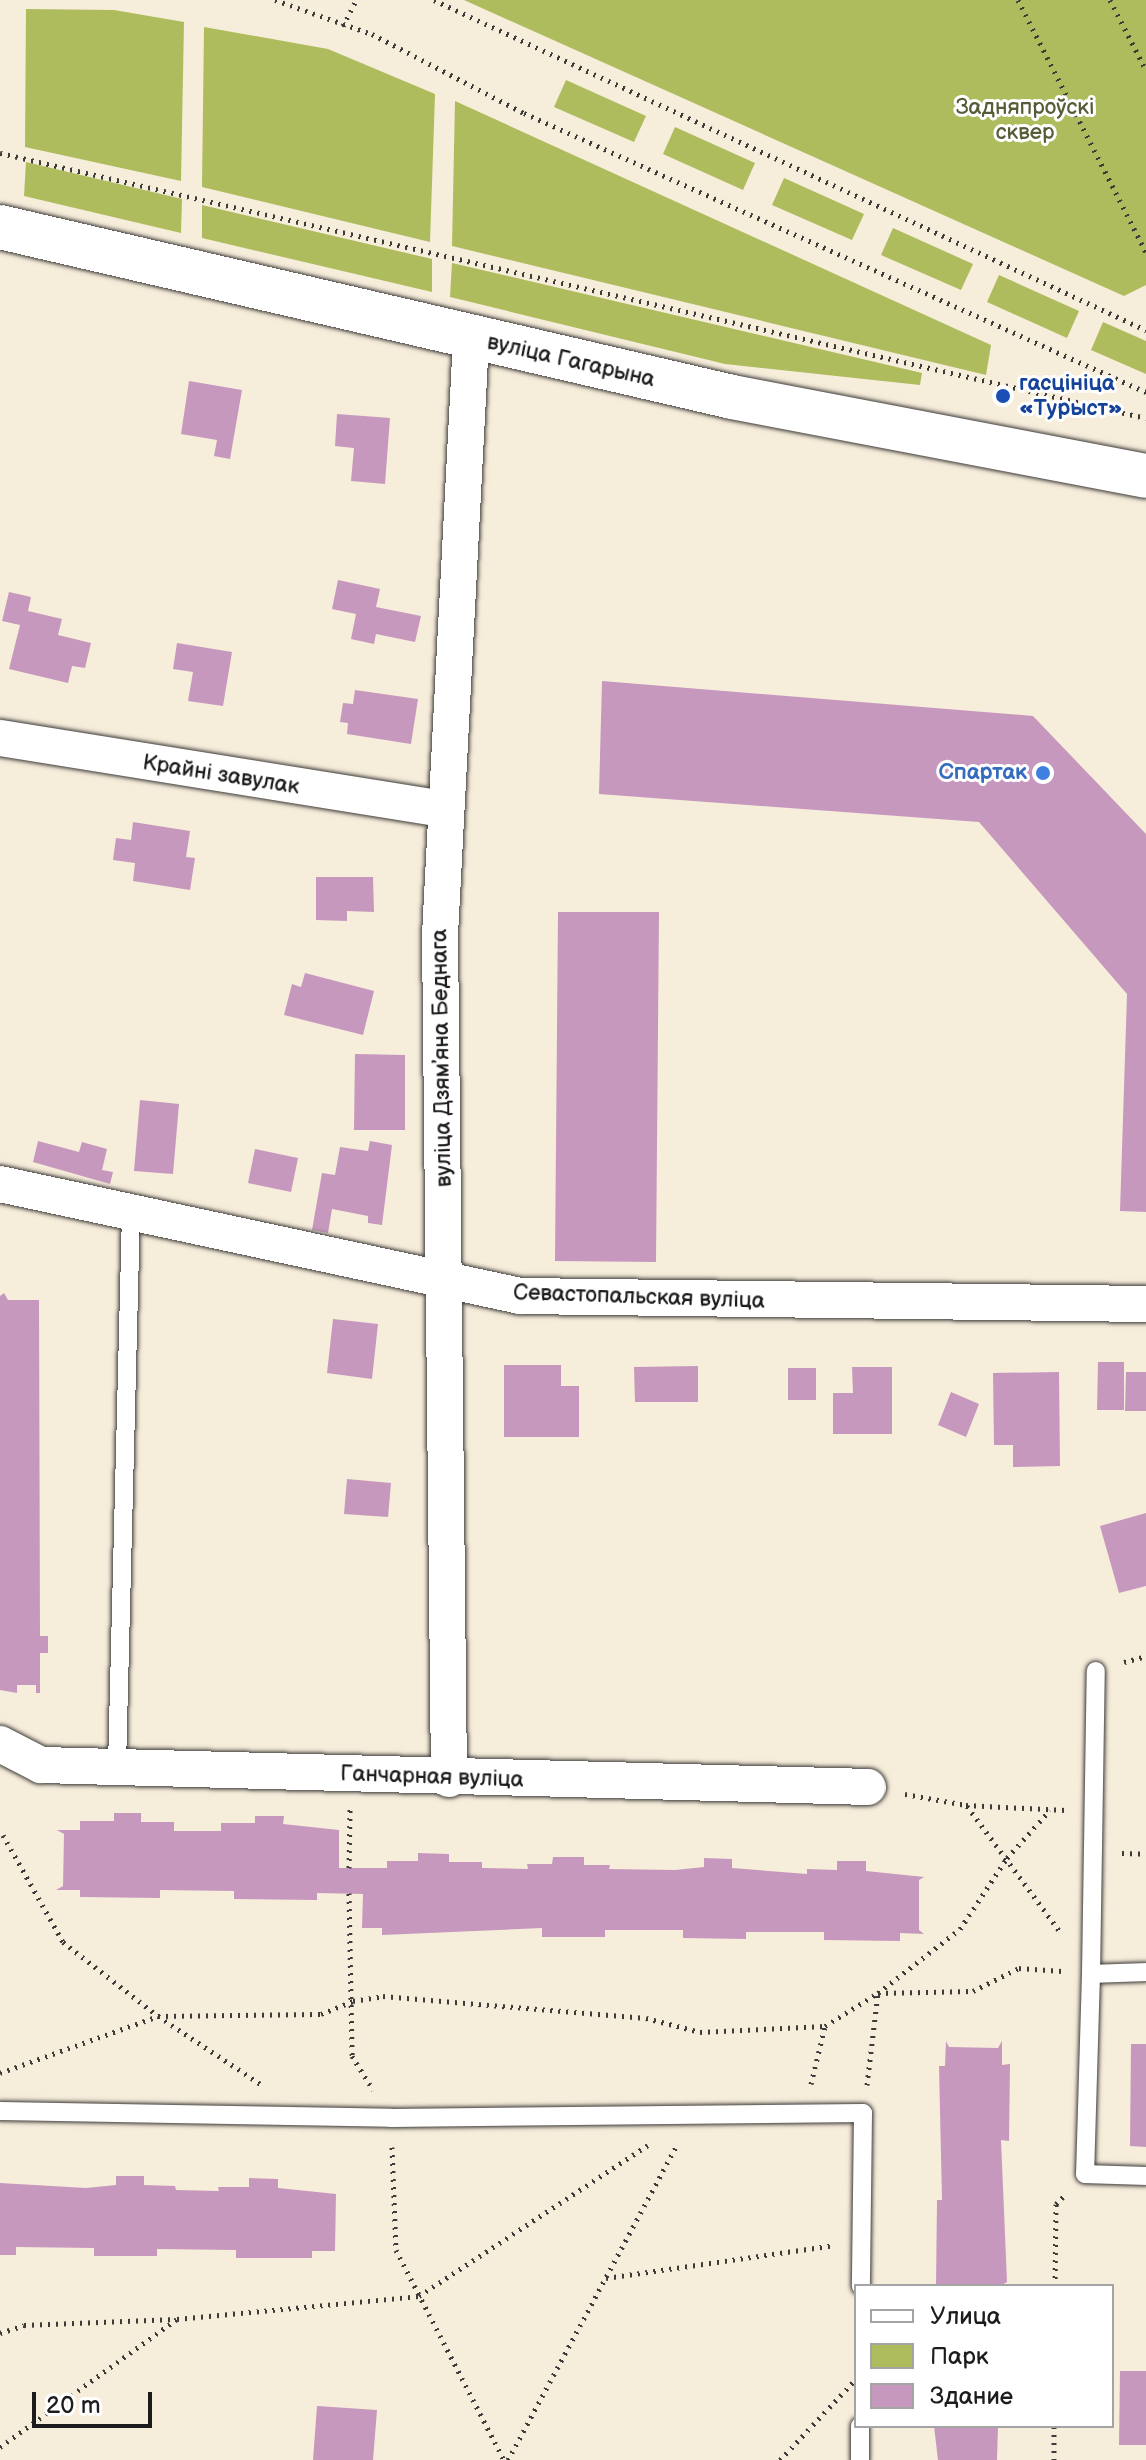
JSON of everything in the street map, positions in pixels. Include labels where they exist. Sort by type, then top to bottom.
[{"type":"main road","name":"вуліца Гагарына","points":[[0,227],[471,339],[732,397],[1146,476]]},
{"type":"street","name":"вуліца Дзямʼяна Беднага","points":[[449,1779],[443,809],[471,339]]},
{"type":"street","name":"Крайні завулак","points":[[0,738],[443,809]]},
{"type":"street","name":"Севастопальская вуліца","points":[[0,1184],[444,1283],[520,1296],[1146,1304]]},
{"type":"street","name":"Ганчарная вуліца","points":[[0,1744],[41,1765],[449,1779],[868,1787]]},
{"type":"lane","points":[[117,1766],[131,1213]]},
{"type":"lane","points":[[1096,1671],[1085,2174],[1146,2176]]},
{"type":"lane","points":[[1091,1974],[1146,1972]]},
{"type":"lane","points":[[0,2111],[391,2118],[863,2113],[861,2284]]},
{"type":"lane","points":[[860,2428],[860,2460]]},
{"type":"path","points":[[275,0],[372,34],[524,113],[1146,392]]},
{"type":"path","points":[[343,26],[356,0]]},
{"type":"path","points":[[434,0],[1146,330]]},
{"type":"path","points":[[1018,0],[1146,252]]},
{"type":"path","points":[[1110,0],[1146,70]]},
{"type":"path","points":[[0,153],[1146,418]]},
{"type":"path","points":[[349,1868],[351,1775]]},
{"type":"path","points":[[868,1787],[966,1805],[1093,1812]]},
{"type":"path","points":[[966,1805],[1091,1974]]},
{"type":"path","points":[[0,2073],[158,2016],[321,2014],[353,2001],[383,1996],[631,2017],[700,2032],[825,2026],[878,1993],[960,1929],[1007,1858],[1050,1810]]},
{"type":"path","points":[[3,1835],[63,1942],[158,2016],[310,2117]]},
{"type":"path","points":[[349,1893],[352,2056],[391,2118],[396,2250],[506,2460]]},
{"type":"path","points":[[878,1993],[973,1991],[1019,1968],[1091,1974]]},
{"type":"path","points":[[863,2113],[878,1993]]},
{"type":"path","points":[[803,2114],[825,2026]]},
{"type":"path","points":[[506,2460],[693,2116]]},
{"type":"path","points":[[0,2333],[24,2325],[177,2319],[419,2296],[693,2116]]},
{"type":"path","points":[[1055,2284],[1056,2204],[1085,2174]]},
{"type":"path","points":[[605,2278],[862,2241]]},
{"type":"path","points":[[0,2447],[177,2319]]},
{"type":"path","points":[[780,2460],[854,2381]]},
{"type":"path","points":[[1054,2428],[1054,2460]]},
{"type":"green space","name":"Задняпроўскі сквер","points":[[464,0],[1146,0],[1146,285],[1124,296]]},
{"type":"green space","points":[[26,9],[114,10],[184,22],[181,181],[25,147]]},
{"type":"green space","points":[[204,27],[328,49],[435,94],[430,242],[202,187]]},
{"type":"green space","points":[[566,80],[646,116],[634,142],[554,107]]},
{"type":"green space","points":[[455,101],[991,345],[986,375],[452,246]]},
{"type":"green space","points":[[675,127],[755,163],[743,190],[663,154]]},
{"type":"green space","points":[[26,162],[182,199],[181,233],[24,196]]},
{"type":"green space","points":[[784,178],[864,214],[852,240],[772,205]]},
{"type":"green space","points":[[202,205],[432,259],[432,292],[202,238]]},
{"type":"green space","points":[[893,228],[973,264],[961,290],[881,255]]},
{"type":"green space","points":[[452,263],[922,373],[920,385],[725,364],[450,297]]},
{"type":"green space","points":[[999,275],[1079,311],[1067,338],[987,302]]},
{"type":"green space","points":[[1103,322],[1146,341],[1146,374],[1091,350]]},
{"type":"building","points":[[189,381],[242,390],[230,459],[214,456],[217,440],[181,434]]},
{"type":"building","points":[[337,414],[390,418],[385,484],[351,481],[354,448],[335,446]]},
{"type":"building","points":[[338,580],[380,589],[376,607],[421,616],[415,642],[376,634],[374,644],[351,639],[356,614],[332,609]]},
{"type":"building","points":[[9,592],[31,597],[28,611],[62,619],[58,635],[91,643],[85,668],[72,666],[68,683],[9,669],[20,625],[2,621]]},
{"type":"building","points":[[177,643],[232,652],[223,706],[188,701],[193,672],[173,669]]},
{"type":"building","points":[[602,681],[1033,716],[1146,834],[1146,1212],[1120,1211],[1127,994],[979,822],[599,794]]},
{"type":"building","points":[[355,690],[418,699],[411,744],[347,734],[348,723],[340,722],[343,703],[353,704]]},
{"type":"building","points":[[133,822],[190,831],[186,857],[195,858],[190,890],[133,881],[135,863],[113,860],[116,838],[131,840]]},
{"type":"building","points":[[316,877],[373,877],[374,912],[347,911],[347,921],[316,920]]},
{"type":"building","points":[[558,912],[659,912],[656,1262],[555,1261]]},
{"type":"building","points":[[305,973],[374,991],[363,1035],[284,1015],[292,984],[301,987]]},
{"type":"building","points":[[355,1054],[405,1055],[405,1130],[354,1130]]},
{"type":"building","points":[[140,1100],[179,1104],[173,1174],[134,1171]]},
{"type":"building","points":[[38,1141],[79,1152],[82,1142],[107,1149],[102,1170],[113,1172],[110,1184],[33,1162]]},
{"type":"building","points":[[370,1141],[392,1145],[382,1225],[368,1223],[368,1216],[332,1209],[328,1233],[312,1230],[322,1173],[335,1175],[340,1147],[368,1151]]},
{"type":"building","points":[[255,1149],[298,1158],[291,1192],[248,1183]]},
{"type":"building","points":[[4,1293],[8,1300],[39,1300],[40,1636],[48,1636],[48,1653],[40,1653],[40,1693],[36,1693],[36,1685],[17,1685],[17,1693],[0,1690],[0,1296]]},
{"type":"building","points":[[333,1319],[378,1324],[372,1379],[327,1373]]},
{"type":"building","points":[[1098,1362],[1124,1362],[1124,1410],[1097,1410]]},
{"type":"building","points":[[504,1365],[561,1365],[561,1386],[579,1386],[579,1437],[504,1437]]},
{"type":"building","points":[[698,1366],[698,1402],[635,1402],[634,1367]]},
{"type":"building","points":[[852,1367],[892,1367],[892,1434],[833,1434],[833,1393],[853,1393]]},
{"type":"building","points":[[788,1368],[816,1368],[816,1400],[788,1400]]},
{"type":"building","points":[[1059,1372],[1060,1466],[1013,1467],[1013,1445],[994,1445],[993,1373]]},
{"type":"building","points":[[1126,1372],[1146,1372],[1146,1411],[1125,1411]]},
{"type":"building","points":[[951,1392],[979,1404],[966,1437],[938,1425]]},
{"type":"building","points":[[347,1479],[391,1483],[388,1517],[344,1514]]},
{"type":"building","points":[[1146,1513],[1146,1586],[1119,1593],[1100,1526]]},
{"type":"building","points":[[114,1813],[141,1813],[141,1822],[174,1822],[174,1831],[221,1831],[221,1823],[255,1823],[255,1816],[284,1816],[283,1824],[339,1830],[339,1868],[387,1868],[387,1861],[418,1861],[418,1853],[449,1854],[449,1862],[482,1862],[482,1868],[528,1869],[527,1864],[552,1864],[553,1857],[584,1857],[584,1865],[610,1865],[609,1869],[675,1870],[704,1867],[704,1858],[732,1859],[732,1868],[807,1874],[807,1869],[837,1870],[837,1861],[866,1861],[866,1871],[924,1877],[919,1880],[919,1930],[924,1934],[900,1933],[900,1941],[824,1940],[824,1932],[746,1932],[746,1939],[683,1938],[683,1930],[605,1930],[605,1937],[542,1937],[542,1928],[382,1935],[382,1928],[362,1928],[363,1894],[317,1893],[317,1900],[234,1899],[234,1891],[160,1890],[160,1898],[80,1897],[80,1890],[56,1890],[63,1886],[64,1834],[57,1830],[80,1830],[80,1821],[114,1821]]},
{"type":"building","points":[[946,2041],[949,2047],[998,2048],[1002,2041],[1002,2065],[1010,2064],[1009,2141],[1001,2140],[1007,2282],[1004,2284],[936,2284],[937,2200],[942,2200],[939,2066],[945,2066]]},
{"type":"building","points":[[1131,2044],[1146,2044],[1146,2147],[1130,2146]]},
{"type":"building","points":[[116,2176],[144,2176],[144,2185],[175,2186],[176,2190],[219,2191],[218,2187],[249,2187],[249,2178],[278,2179],[278,2188],[336,2194],[335,2251],[312,2251],[312,2258],[236,2258],[236,2250],[157,2249],[157,2256],[94,2256],[94,2248],[16,2247],[16,2255],[0,2255],[0,2183],[86,2188],[116,2185]]},
{"type":"building","points":[[1120,2371],[1146,2371],[1146,2445],[1119,2445]]},
{"type":"building","points":[[317,2406],[377,2410],[373,2460],[313,2460]]},
{"type":"building","points":[[934,2428],[998,2428],[997,2460],[938,2460]]},
{"type":"place","name":"гасцініца «Турыст»","points":[[1003,396]]},
{"type":"place","name":"Спартак","points":[[1043,773]]}]
